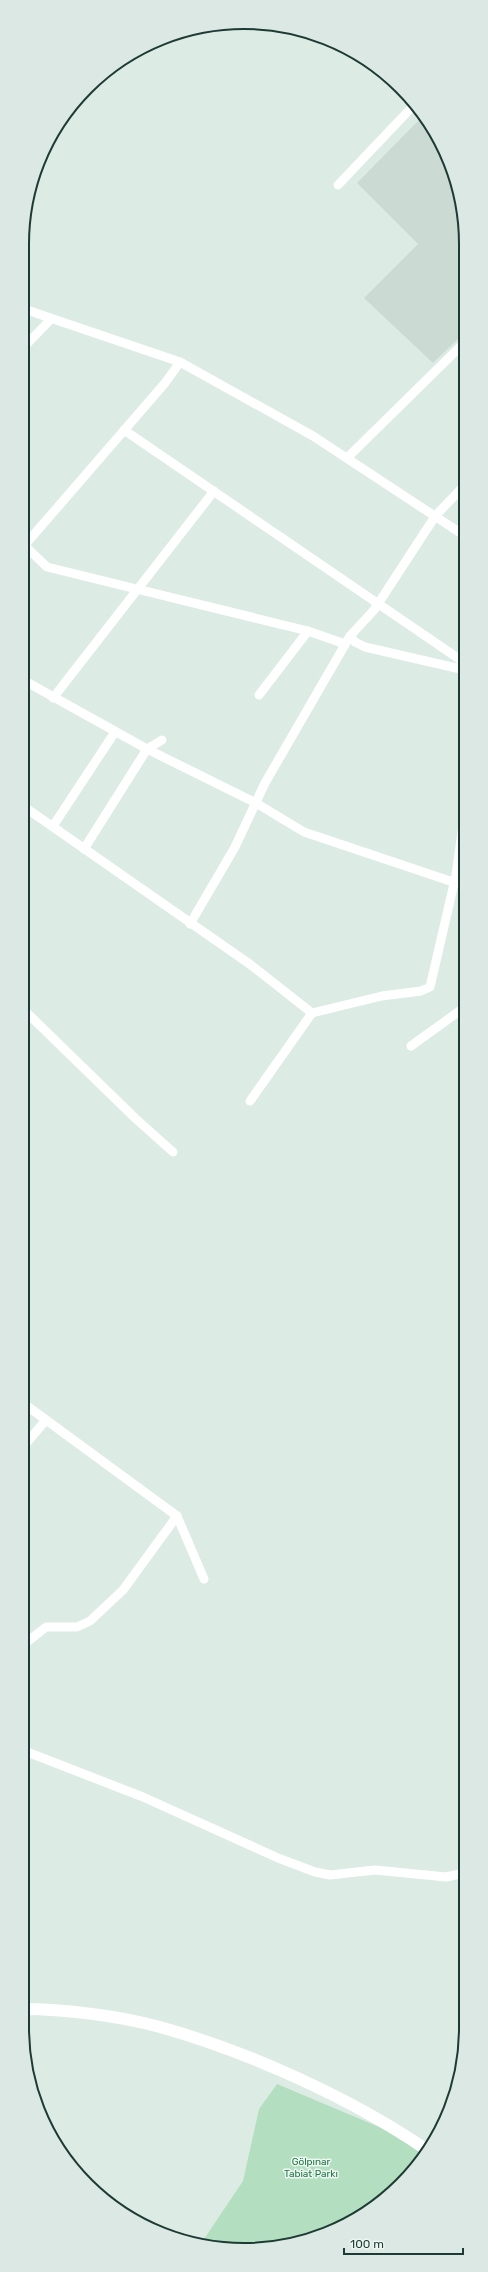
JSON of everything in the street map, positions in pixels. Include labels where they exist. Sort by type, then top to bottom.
[{"type":"street","points":[[338,185],[411,108]]},
{"type":"street","points":[[29,311],[180,362],[313,436],[436,515],[459,532]]},
{"type":"street","points":[[29,342],[51,319]]},
{"type":"street","points":[[347,458],[459,348]]},
{"type":"street","points":[[29,539],[165,383],[180,362]]},
{"type":"street","points":[[124,430],[459,659]]},
{"type":"street","points":[[190,924],[235,847],[265,783],[345,644],[378,603],[436,515],[459,491]]},
{"type":"street","points":[[53,698],[214,492]]},
{"type":"street","points":[[29,550],[47,567],[308,631],[345,644]]},
{"type":"street","points":[[259,695],[308,631]]},
{"type":"street","points":[[350,636],[355,642],[365,647],[459,669]]},
{"type":"street","points":[[29,684],[114,732],[256,803],[304,832],[459,883]]},
{"type":"street","points":[[52,826],[114,732]]},
{"type":"street","points":[[84,849],[147,749],[162,740]]},
{"type":"street","points":[[29,810],[190,924],[251,965],[312,1012]]},
{"type":"street","points":[[250,1101],[312,1012],[382,996],[421,991],[430,987],[454,881],[459,849]]},
{"type":"street","points":[[411,1046],[459,1011]]},
{"type":"street","points":[[29,1015],[135,1118],[173,1152]]},
{"type":"street","points":[[29,1407],[178,1516],[204,1579]]},
{"type":"street","points":[[29,1440],[46,1420]]},
{"type":"street","points":[[29,1640],[46,1627],[77,1627],[90,1621],[123,1590],[178,1516]]},
{"type":"street","points":[[29,1753],[143,1796],[278,1858],[315,1872],[330,1875],[374,1870],[446,1876],[459,1874]]},
{"type":"street","points":[[29,2010],[100,2016],[160,2027],[248,2057],[336,2097],[423,2147]]},
{"type":"shaded area","points":[[419,120],[437,149],[448,175],[455,202],[459,230],[459,338],[433,363],[364,298],[418,244],[357,183]]},
{"type":"green space","name":"Gölpınar Tabiat Parkı","points":[[277,2084],[424,2146],[406,2170],[386,2190],[352,2214],[326,2227],[300,2236],[258,2243],[230,2243],[204,2239],[243,2181],[259,2109]]}]
